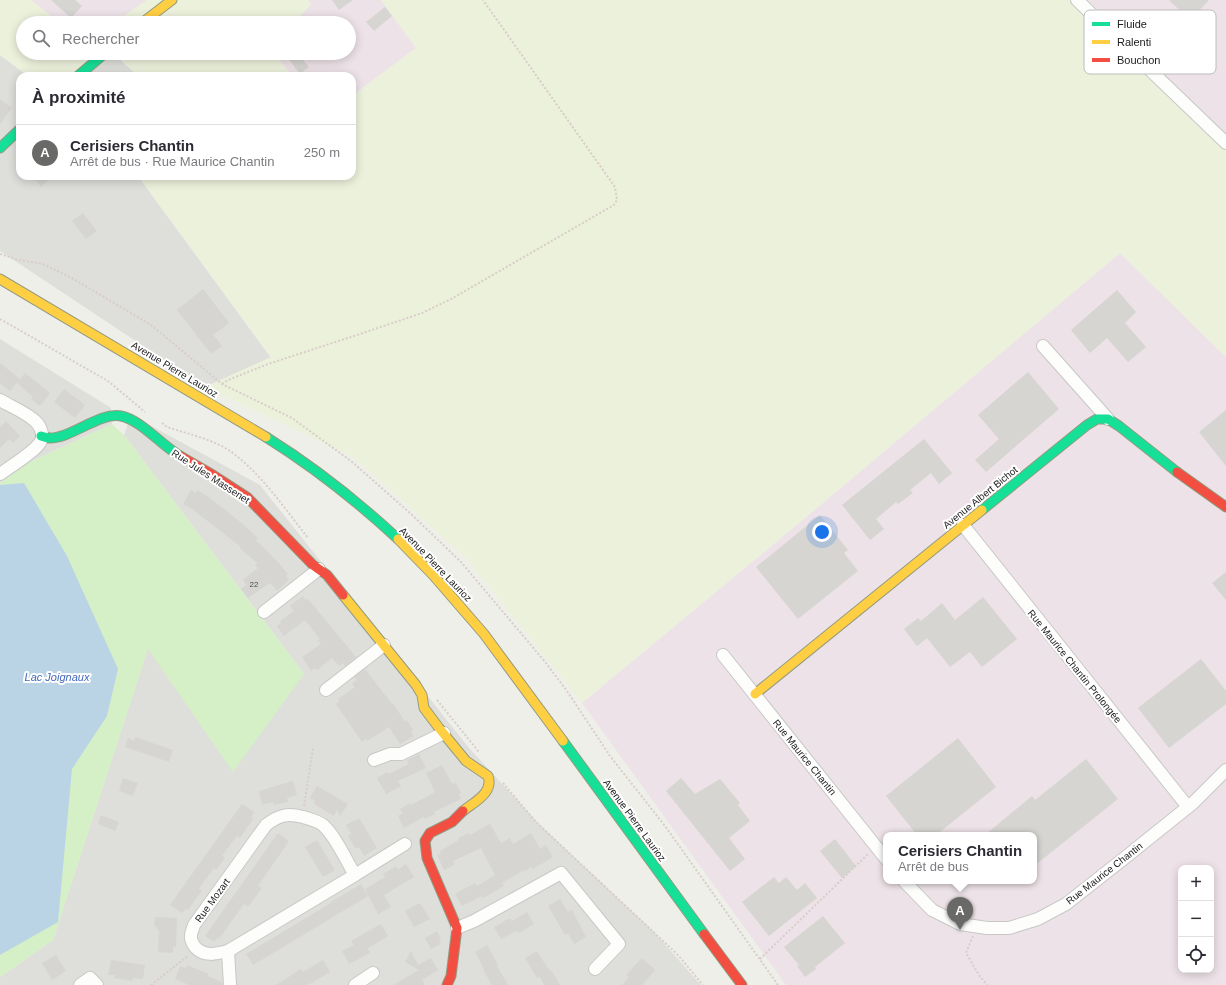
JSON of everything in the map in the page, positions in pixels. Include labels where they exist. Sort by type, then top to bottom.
[{"type":"street","points":[[151,16],[172,0]]},
{"type":"street","points":[[1077,0],[1087,10]]},
{"type":"street","points":[[83,72],[97,60]]},
{"type":"street","points":[[1154,74],[1226,143]]},
{"type":"street","points":[[0,148],[16,133]]},
{"type":"street","name":"Avenue Pierre Laurioz","points":[[0,279],[125,352],[275,443],[338,487],[403,544],[453,596],[484,634],[742,985]]},
{"type":"street","points":[[1043,346],[1108,419],[1119,426],[1166,465],[1226,507]]},
{"type":"street","points":[[0,400],[35,420],[40,427],[42,436],[41,441],[30,453],[0,474]]},
{"type":"street","name":"Rue Jules Massenet","points":[[42,436],[50,438],[61,436],[104,418],[120,416],[130,420],[145,428],[173,452],[247,497],[313,565],[327,575],[416,685],[422,695],[423,706],[468,763],[484,772],[488,777],[489,785],[485,793],[477,801],[462,811],[454,821],[431,832],[425,840],[424,848],[427,858],[457,928]]},
{"type":"street","name":"Avenue Albert Bichot","points":[[755,694],[1087,425],[1097,419],[1108,419]]},
{"type":"street","name":"Rue Maurice Chantin Prolongée","points":[[963,526],[1188,807]]},
{"type":"street","points":[[264,612],[319,569]]},
{"type":"street","points":[[326,690],[384,645]]},
{"type":"street","name":"Rue Maurice Chantin","points":[[724,655],[883,855]]},
{"type":"street","points":[[374,760],[390,754],[401,754],[444,732]]},
{"type":"street","name":"Rue Maurice Chantin","points":[[907,884],[932,910],[960,924],[987,928],[1009,928],[1038,919],[1066,904],[1188,807],[1226,770]]},
{"type":"street","name":"Rue Mozart","points":[[197,949],[192,944],[190,938],[194,925],[266,825],[277,817],[292,814],[310,819],[322,825],[334,838],[355,875]]},
{"type":"street","points":[[197,949],[203,953],[211,955],[228,951],[405,844]]},
{"type":"street","points":[[447,985],[451,976],[457,928],[474,921],[561,873],[619,944],[595,969]]},
{"type":"street","points":[[228,951],[230,985]]},
{"type":"street","points":[[355,985],[373,973]]},
{"type":"street","points":[[80,985],[90,978],[97,985]]},
{"type":"path","points":[[222,384],[228,380],[268,364],[364,333],[422,312],[457,295],[614,206],[617,200],[615,187],[483,0]]},
{"type":"path","points":[[302,817],[313,748]]},
{"type":"path","points":[[778,985],[760,960],[876,846]]},
{"type":"path","points":[[977,926],[966,953],[978,975],[987,985]]},
{"type":"path","points":[[151,985],[197,949]]},
{"type":"shaded area","points":[[31,0],[147,0],[124,16],[51,16]]},
{"type":"shaded area","points":[[308,0],[381,0],[416,48],[356,93],[356,72],[289,72],[279,60],[356,60],[356,16],[300,16],[311,5]]},
{"type":"shaded area","points":[[1088,0],[1226,0],[1226,136],[1163,74],[1216,74],[1216,10],[1098,10]]},
{"type":"shaded area","points":[[0,55],[23,72],[16,72],[16,180],[141,180],[271,358],[205,387],[0,251]]},
{"type":"shaded area","points":[[104,60],[121,60],[134,72],[88,72]]},
{"type":"shaded area","points":[[1120,253],[1226,357],[1226,985],[786,985],[582,703]]},
{"type":"shaded area","points":[[0,339],[111,408],[112,424],[28,463],[0,483]]},
{"type":"shaded area","points":[[131,415],[260,485],[469,748],[540,825],[654,932],[701,985],[0,985],[0,977],[53,940],[148,648],[304,674],[124,435]]},
{"type":"green space","points":[[0,0],[31,0],[51,16],[16,16],[16,60],[100,60],[87,72],[23,72],[0,55]]},
{"type":"green space","points":[[147,0],[308,0],[311,5],[300,16],[124,16]]},
{"type":"green space","points":[[381,0],[1088,0],[1098,10],[1084,10],[1084,74],[1163,74],[1226,136],[1226,357],[1120,253],[582,703],[465,557],[354,458],[205,387],[271,357],[141,180],[356,180],[356,93],[416,48]]},
{"type":"green space","points":[[121,60],[279,60],[289,72],[134,72]]},
{"type":"green space","points":[[112,424],[124,435],[304,674],[233,772],[148,649],[53,940],[0,977],[0,483],[28,463]]},
{"type":"water","name":"Lac Joignaux","points":[[24,483],[67,556],[118,669],[107,716],[72,769],[58,922],[0,955],[0,485]]},
{"type":"building","points":[[51,0],[75,0],[82,6],[73,16],[69,16]]},
{"type":"building","points":[[332,0],[353,0],[339,10]]},
{"type":"building","points":[[1169,0],[1209,0],[1200,10],[1180,10]]},
{"type":"building","points":[[385,7],[392,16],[374,31],[366,22]]},
{"type":"building","points":[[289,60],[303,60],[309,67],[303,72],[298,72]]},
{"type":"building","points":[[0,99],[12,108],[0,124]]},
{"type":"building","points":[[35,180],[49,180],[41,187]]},
{"type":"building","points":[[83,213],[97,231],[86,239],[72,221]]},
{"type":"building","points":[[203,289],[229,323],[213,335],[222,346],[211,354],[177,310]]},
{"type":"building","points":[[1117,290],[1136,312],[1125,323],[1146,347],[1128,362],[1107,338],[1090,353],[1071,330]]},
{"type":"building","points":[[0,363],[20,379],[10,391],[0,383]]},
{"type":"building","points":[[1028,372],[1059,409],[986,472],[975,460],[999,439],[978,415]]},
{"type":"building","points":[[25,373],[50,393],[40,406],[31,399],[33,397],[17,383]]},
{"type":"building","points":[[64,389],[85,405],[75,418],[54,402]]},
{"type":"building","points":[[1226,410],[1226,466],[1199,432]]},
{"type":"building","points":[[6,421],[20,436],[13,443],[9,439],[0,448],[0,427]]},
{"type":"building","points":[[924,439],[952,473],[939,484],[931,473],[910,490],[913,493],[898,504],[896,502],[876,519],[884,529],[870,540],[842,505]]},
{"type":"building","points":[[191,490],[196,493],[197,490],[210,498],[244,525],[258,538],[256,540],[288,574],[286,576],[289,580],[277,591],[270,583],[248,598],[241,589],[246,585],[243,580],[258,568],[255,565],[257,563],[240,548],[241,547],[192,509],[183,504]]},
{"type":"building","points":[[820,515],[848,550],[844,553],[858,571],[798,619],[756,567]]},
{"type":"building","points":[[1226,572],[1226,600],[1212,583]]},
{"type":"building","points":[[303,596],[306,600],[308,599],[356,657],[345,666],[343,663],[339,666],[332,658],[317,670],[315,668],[311,671],[302,657],[321,644],[318,640],[320,639],[305,620],[284,636],[277,626],[281,623],[280,621],[294,611],[290,606]]},
{"type":"building","points":[[983,597],[1017,639],[982,667],[970,652],[950,667],[927,638],[917,646],[904,629],[918,618],[921,621],[942,603],[955,620]]},
{"type":"building","points":[[1201,659],[1226,691],[1226,704],[1169,748],[1138,708]]},
{"type":"building","points":[[365,669],[392,704],[393,703],[405,722],[407,720],[413,730],[411,732],[414,736],[400,744],[389,727],[367,741],[366,739],[362,742],[336,704],[340,701],[338,699],[355,687],[352,684],[357,680],[354,677]]},
{"type":"building","points":[[135,737],[173,750],[169,762],[125,747],[128,738],[134,741]]},
{"type":"building","points":[[958,738],[996,787],[940,832],[915,832],[886,796]]},
{"type":"building","points":[[419,754],[426,768],[398,781],[401,786],[386,794],[377,778],[387,772],[389,774],[409,764],[407,760]]},
{"type":"building","points":[[1086,759],[1118,799],[1037,864],[1037,832],[989,832],[1032,796],[1035,800]]},
{"type":"building","points":[[442,765],[452,784],[456,783],[461,793],[459,794],[461,799],[434,812],[435,814],[425,819],[424,817],[404,828],[398,816],[403,813],[400,809],[410,803],[411,805],[435,792],[426,773]]},
{"type":"building","points":[[123,778],[138,783],[133,796],[119,791]]},
{"type":"building","points":[[681,778],[695,794],[720,779],[740,803],[738,805],[750,821],[729,838],[745,859],[730,871],[666,791]]},
{"type":"building","points":[[293,781],[297,795],[287,798],[288,802],[274,805],[273,802],[262,805],[259,791]]},
{"type":"building","points":[[317,786],[348,804],[340,816],[337,810],[334,816],[314,804],[315,801],[310,798]]},
{"type":"building","points":[[242,804],[254,812],[251,817],[253,819],[240,838],[237,836],[222,856],[225,858],[216,870],[214,868],[202,884],[199,889],[202,891],[188,910],[186,908],[182,913],[170,905]]},
{"type":"building","points":[[101,815],[119,822],[115,831],[98,824]]},
{"type":"building","points":[[359,818],[377,848],[364,856],[359,847],[356,849],[348,836],[351,834],[346,825]]},
{"type":"building","points":[[490,824],[501,843],[510,838],[513,844],[531,833],[540,849],[546,845],[553,857],[533,869],[532,867],[525,871],[524,870],[502,883],[504,886],[483,898],[482,896],[462,906],[455,894],[475,883],[477,886],[495,875],[481,848],[453,861],[454,865],[444,870],[437,855],[441,853],[440,851],[459,840],[458,838],[469,833],[470,835]]},
{"type":"building","points":[[278,833],[289,841],[258,886],[262,888],[248,907],[244,904],[219,939],[217,938],[214,942],[205,936]]},
{"type":"building","points":[[835,839],[856,866],[842,878],[820,851]]},
{"type":"building","points":[[317,840],[335,870],[323,877],[305,847]]},
{"type":"building","points":[[406,864],[414,877],[384,895],[391,907],[378,914],[365,889],[385,877],[383,874],[396,866],[398,870]]},
{"type":"building","points":[[774,877],[779,883],[786,877],[797,890],[805,883],[817,898],[769,936],[742,902]]},
{"type":"building","points":[[361,884],[368,896],[253,965],[246,954]]},
{"type":"building","points":[[560,899],[568,912],[572,910],[586,937],[574,944],[568,933],[565,935],[548,906]]},
{"type":"building","points":[[420,903],[430,919],[414,927],[405,911]]},
{"type":"building","points":[[527,912],[534,924],[519,933],[517,931],[501,939],[494,927],[510,918],[512,921]]},
{"type":"building","points":[[823,916],[845,943],[805,977],[797,966],[799,965],[784,947]]},
{"type":"building","points":[[155,917],[177,918],[176,947],[173,947],[173,953],[158,952],[159,931],[154,925]]},
{"type":"building","points":[[381,924],[388,936],[368,948],[370,953],[349,964],[342,951],[354,945],[351,941]]},
{"type":"building","points":[[437,931],[441,939],[439,940],[441,944],[431,949],[425,938]]},
{"type":"building","points":[[487,945],[508,985],[492,985],[485,973],[475,952]]},
{"type":"building","points":[[411,951],[418,965],[431,958],[438,970],[422,980],[425,985],[393,985],[419,970],[405,962]]},
{"type":"building","points":[[537,951],[560,985],[544,985],[540,977],[537,978],[525,958]]},
{"type":"building","points":[[56,955],[66,971],[52,980],[42,963]]},
{"type":"building","points":[[642,958],[655,970],[642,985],[622,985],[629,977],[626,975]]},
{"type":"building","points":[[111,960],[145,965],[143,979],[133,978],[132,981],[114,978],[115,975],[108,975]]},
{"type":"building","points":[[323,960],[330,972],[310,984],[276,985],[301,969],[303,972]]},
{"type":"building","points":[[187,965],[209,974],[208,976],[222,982],[222,985],[189,985],[175,979],[180,966],[186,968]]},
{"type":"traffic: fast","points":[[83,72],[97,60]]},
{"type":"traffic: fast","points":[[0,148],[16,133]]},
{"type":"traffic: fast","points":[[41,436],[49,438],[58,437],[95,421],[113,416],[121,416],[136,422],[180,456]]},
{"type":"traffic: fast","points":[[982,510],[1087,425],[1097,419],[1108,419],[1119,426],[1177,472]]},
{"type":"traffic: fast","points":[[266,437],[335,485],[398,539]]},
{"type":"traffic: fast","points":[[563,741],[704,934]]},
{"type":"traffic: slow","points":[[151,16],[172,0]]},
{"type":"traffic: slow","points":[[0,279],[266,437]]},
{"type":"traffic: slow","points":[[755,694],[982,510]]},
{"type":"traffic: slow","points":[[398,539],[433,575],[484,634],[563,741]]},
{"type":"traffic: slow","points":[[343,595],[416,685],[422,695],[424,708],[439,728],[466,761],[488,776],[489,782],[486,792],[463,811]]},
{"type":"traffic: jam","points":[[180,456],[247,497],[313,565],[327,575],[343,595]]},
{"type":"traffic: jam","points":[[1177,472],[1226,507]]},
{"type":"traffic: jam","points":[[447,985],[451,976],[457,928],[427,858],[425,841],[430,833],[452,822],[463,811]]},
{"type":"traffic: jam","points":[[704,934],[742,985]]},
{"type":"place","name":"Cerisiers Chantin","points":[[960,930]]}]
